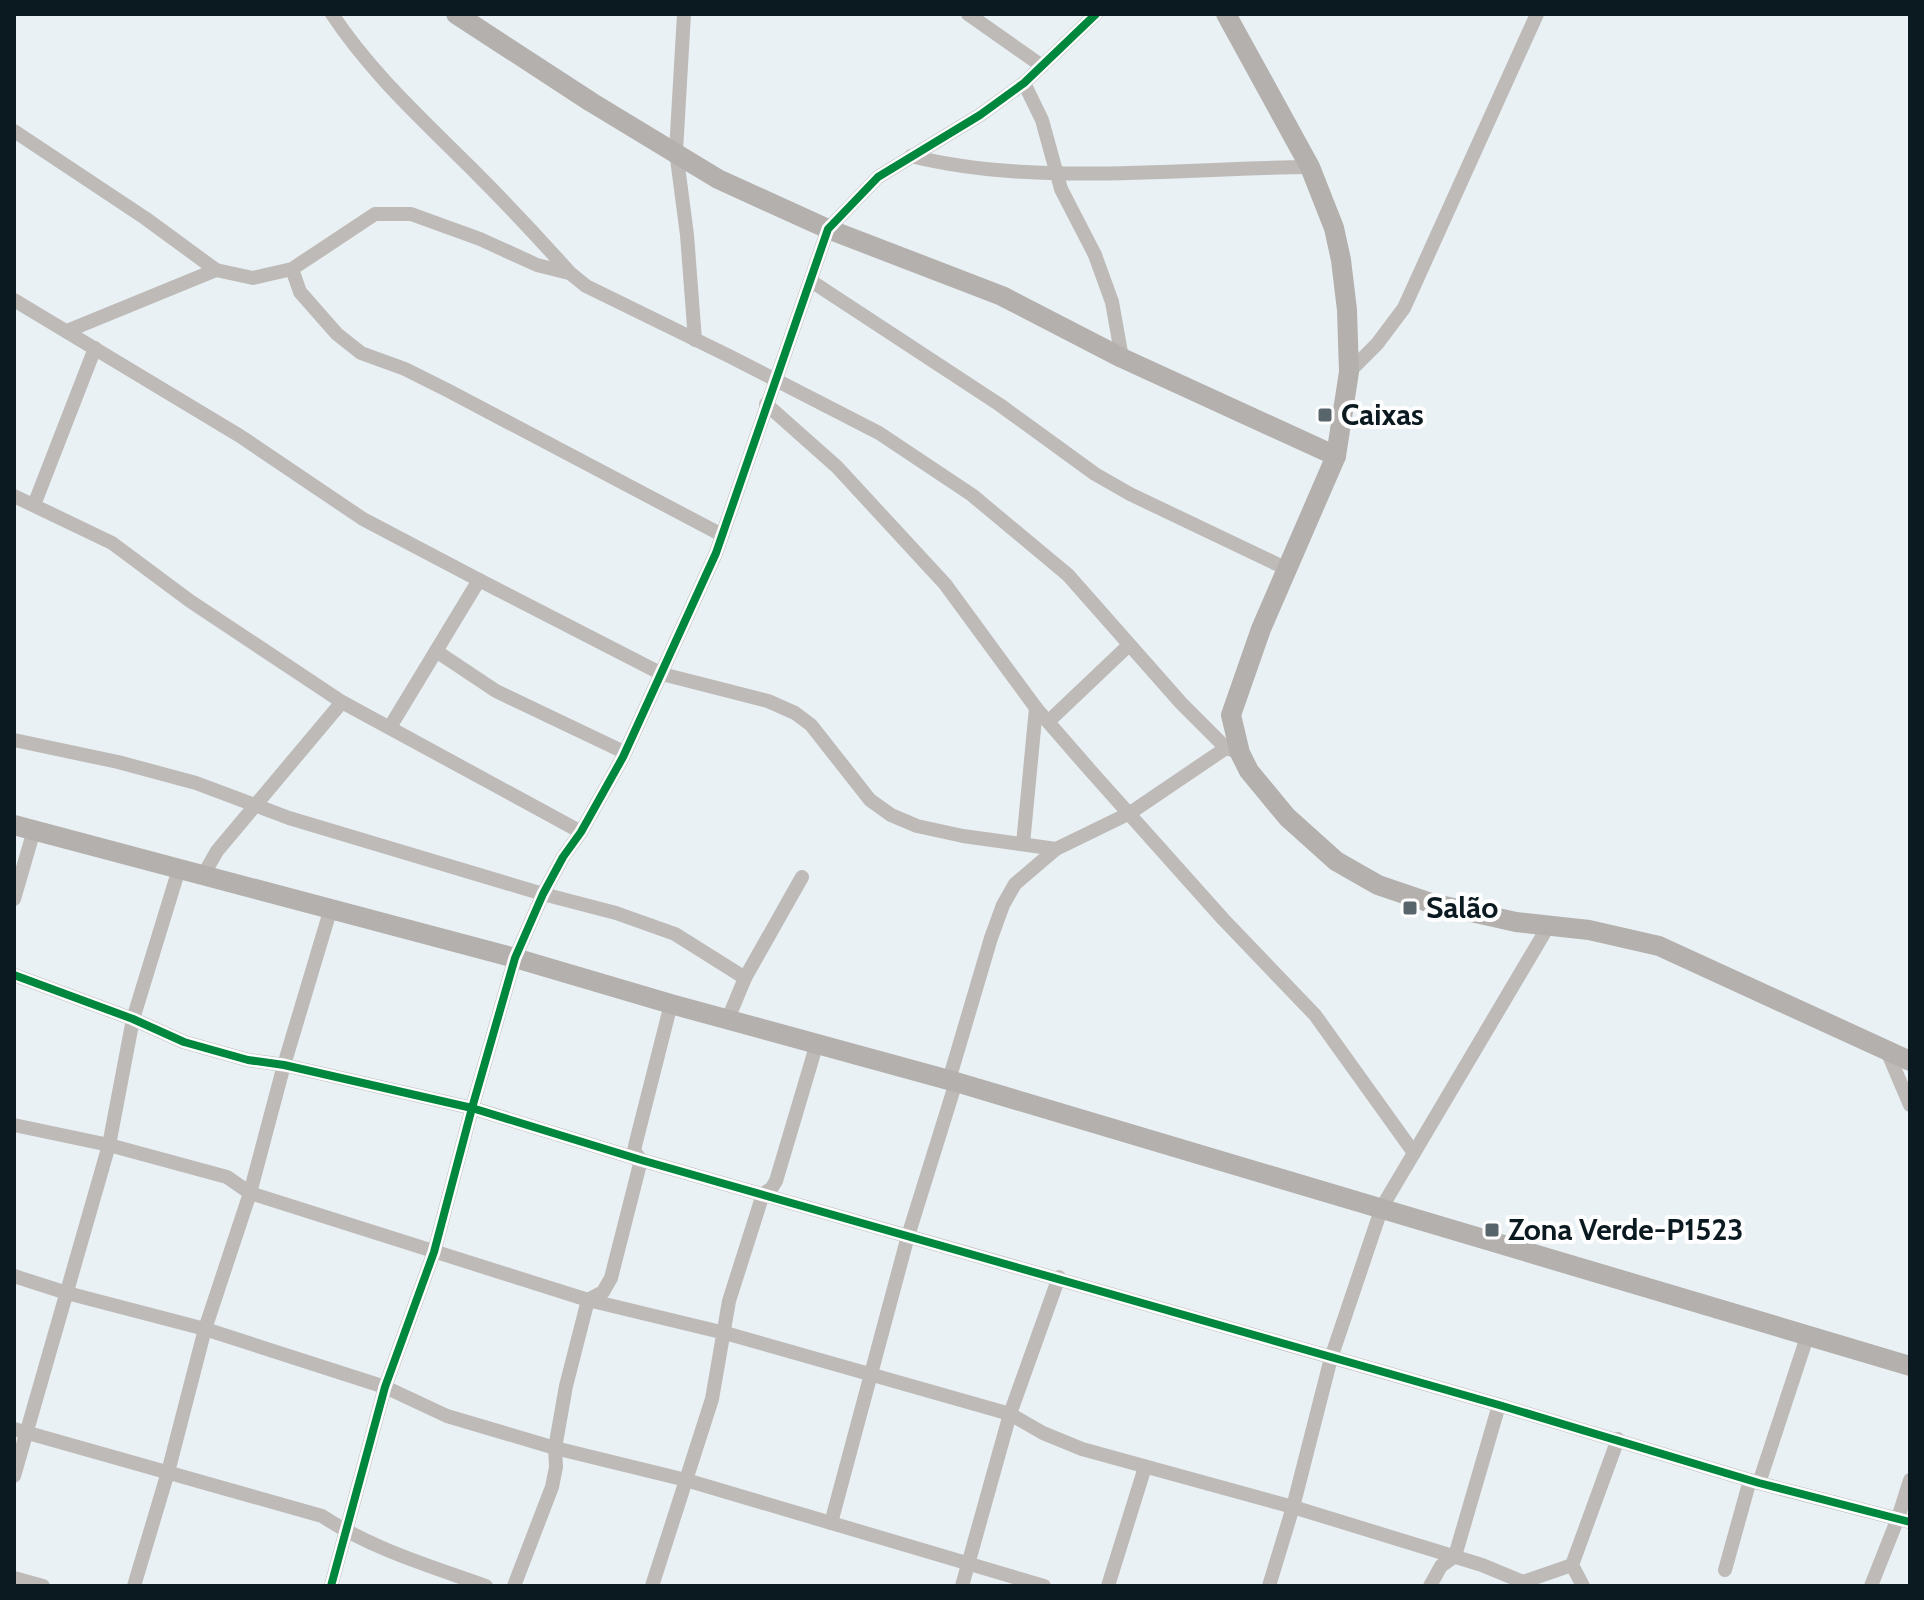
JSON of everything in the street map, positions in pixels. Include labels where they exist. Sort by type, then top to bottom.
[{"type":"street","points":[[332,14],[351,44],[408,109],[472,169],[586,286],[879,433],[972,495],[1068,575],[1181,703],[1233,750],[1287,817],[1336,861],[1378,885],[1431,903],[1516,922],[1589,930],[1659,946],[1910,1061]]},
{"type":"street","points":[[456,14],[591,102],[718,179],[828,229],[1002,296],[1122,358],[1336,456]]},
{"type":"street","points":[[684,14],[676,151],[687,235],[695,340]]},
{"type":"street","points":[[968,14],[1042,66]]},
{"type":"street","points":[[331,1586],[385,1387],[434,1252],[515,958],[543,894],[624,752],[662,674],[722,535],[828,229],[878,177],[980,115],[1024,83],[1096,14]]},
{"type":"street","points":[[1226,14],[1310,167],[1334,228],[1347,310],[1349,372],[1336,456],[1261,629],[1231,715],[1233,750]]},
{"type":"street","points":[[1349,372],[1377,344],[1404,308],[1537,14]]},
{"type":"street","points":[[1024,83],[1042,120],[1064,197],[1095,255],[1112,302],[1122,358]]},
{"type":"street","points":[[14,131],[145,218],[216,270],[253,278],[292,269],[375,214],[411,214],[480,239],[537,265],[570,273]]},
{"type":"street","points":[[911,156],[968,168],[1056,172],[1310,167]]},
{"type":"street","points":[[292,269],[300,292],[337,334],[361,353],[405,369],[447,390],[722,535]]},
{"type":"street","points":[[67,331],[216,270]]},
{"type":"street","points":[[811,281],[1000,405],[1095,474],[1130,494],[1287,569]]},
{"type":"street","points":[[14,300],[240,436],[363,519],[662,674],[768,701],[795,713],[811,725],[870,800],[891,815],[917,826],[963,836],[1056,849]]},
{"type":"street","points":[[34,505],[95,348]]},
{"type":"street","points":[[766,404],[837,467],[945,584],[1036,708],[1223,919],[1315,1015],[1414,1153]]},
{"type":"street","points":[[14,496],[112,543],[190,601],[342,702],[581,832]]},
{"type":"street","points":[[390,727],[479,580]]},
{"type":"street","points":[[1049,721],[1129,645]]},
{"type":"street","points":[[436,651],[496,691],[624,752]]},
{"type":"street","points":[[204,874],[217,851],[342,702]]},
{"type":"street","points":[[1023,844],[1036,708]]},
{"type":"street","points":[[14,740],[118,762],[196,783],[256,806],[543,894],[616,913],[675,934],[745,978]]},
{"type":"street","points":[[831,1523],[908,1236],[1003,905],[1015,884],[1056,849],[1130,813],[1233,750]]},
{"type":"street","points":[[14,899],[24,828],[515,958],[952,1081],[1910,1366]]},
{"type":"street","points":[[14,1476],[20,1431],[67,1293],[109,1145],[133,1019],[179,869]]},
{"type":"street","points":[[728,1019],[745,978],[802,877]]},
{"type":"street","points":[[134,1586],[168,1472],[205,1329],[250,1193],[331,908]]},
{"type":"street","points":[[1269,1586],[1293,1507],[1331,1358],[1382,1207],[1549,925]]},
{"type":"street","points":[[14,975],[133,1019],[184,1042],[248,1060],[284,1065],[472,1108],[641,1160],[1618,1439],[1754,1482],[1904,1520]]},
{"type":"street","points":[[641,1160],[634,1151],[671,1004]]},
{"type":"street","points":[[652,1586],[712,1399],[729,1301],[763,1194],[776,1181],[817,1043]]},
{"type":"street","points":[[1887,1051],[1910,1105]]},
{"type":"street","points":[[14,1125],[109,1145],[227,1177],[250,1193],[588,1300],[725,1333],[1010,1414],[1043,1433],[1082,1449],[1293,1507],[1455,1556],[1520,1584],[1572,1565]]},
{"type":"street","points":[[514,1586],[552,1487],[566,1386],[588,1300],[603,1292],[611,1278],[641,1160]]},
{"type":"street","points":[[14,1276],[205,1329],[385,1387],[447,1416],[555,1448],[686,1480],[1044,1586]]},
{"type":"street","points":[[962,1586],[1010,1414],[1059,1277]]},
{"type":"street","points":[[1725,1570],[1807,1337]]},
{"type":"street","points":[[1430,1586],[1441,1566],[1455,1556],[1499,1405]]},
{"type":"street","points":[[20,1431],[322,1516],[346,1532],[486,1586]]},
{"type":"street","points":[[1583,1586],[1572,1565],[1618,1439]]},
{"type":"street","points":[[1108,1586],[1145,1467]]},
{"type":"street","points":[[1871,1586],[1904,1520],[1910,1480]]},
{"type":"street","points":[[14,1578],[43,1586]]},
{"type":"cycle path","points":[[331,1586],[385,1387],[434,1252],[515,958],[543,894],[623,757],[716,553],[828,229],[878,177],[980,115],[1024,83],[1096,14]]},
{"type":"cycle path","points":[[14,975],[133,1019],[184,1042],[248,1060],[284,1065],[472,1108],[641,1160],[1499,1405],[1759,1483],[1910,1522]]},
{"type":"place","name":"Caixas","points":[[1325,415]]},
{"type":"place","name":"Salão","points":[[1410,908]]},
{"type":"place","name":"Zona Verde-P1523","points":[[1492,1230]]}]
